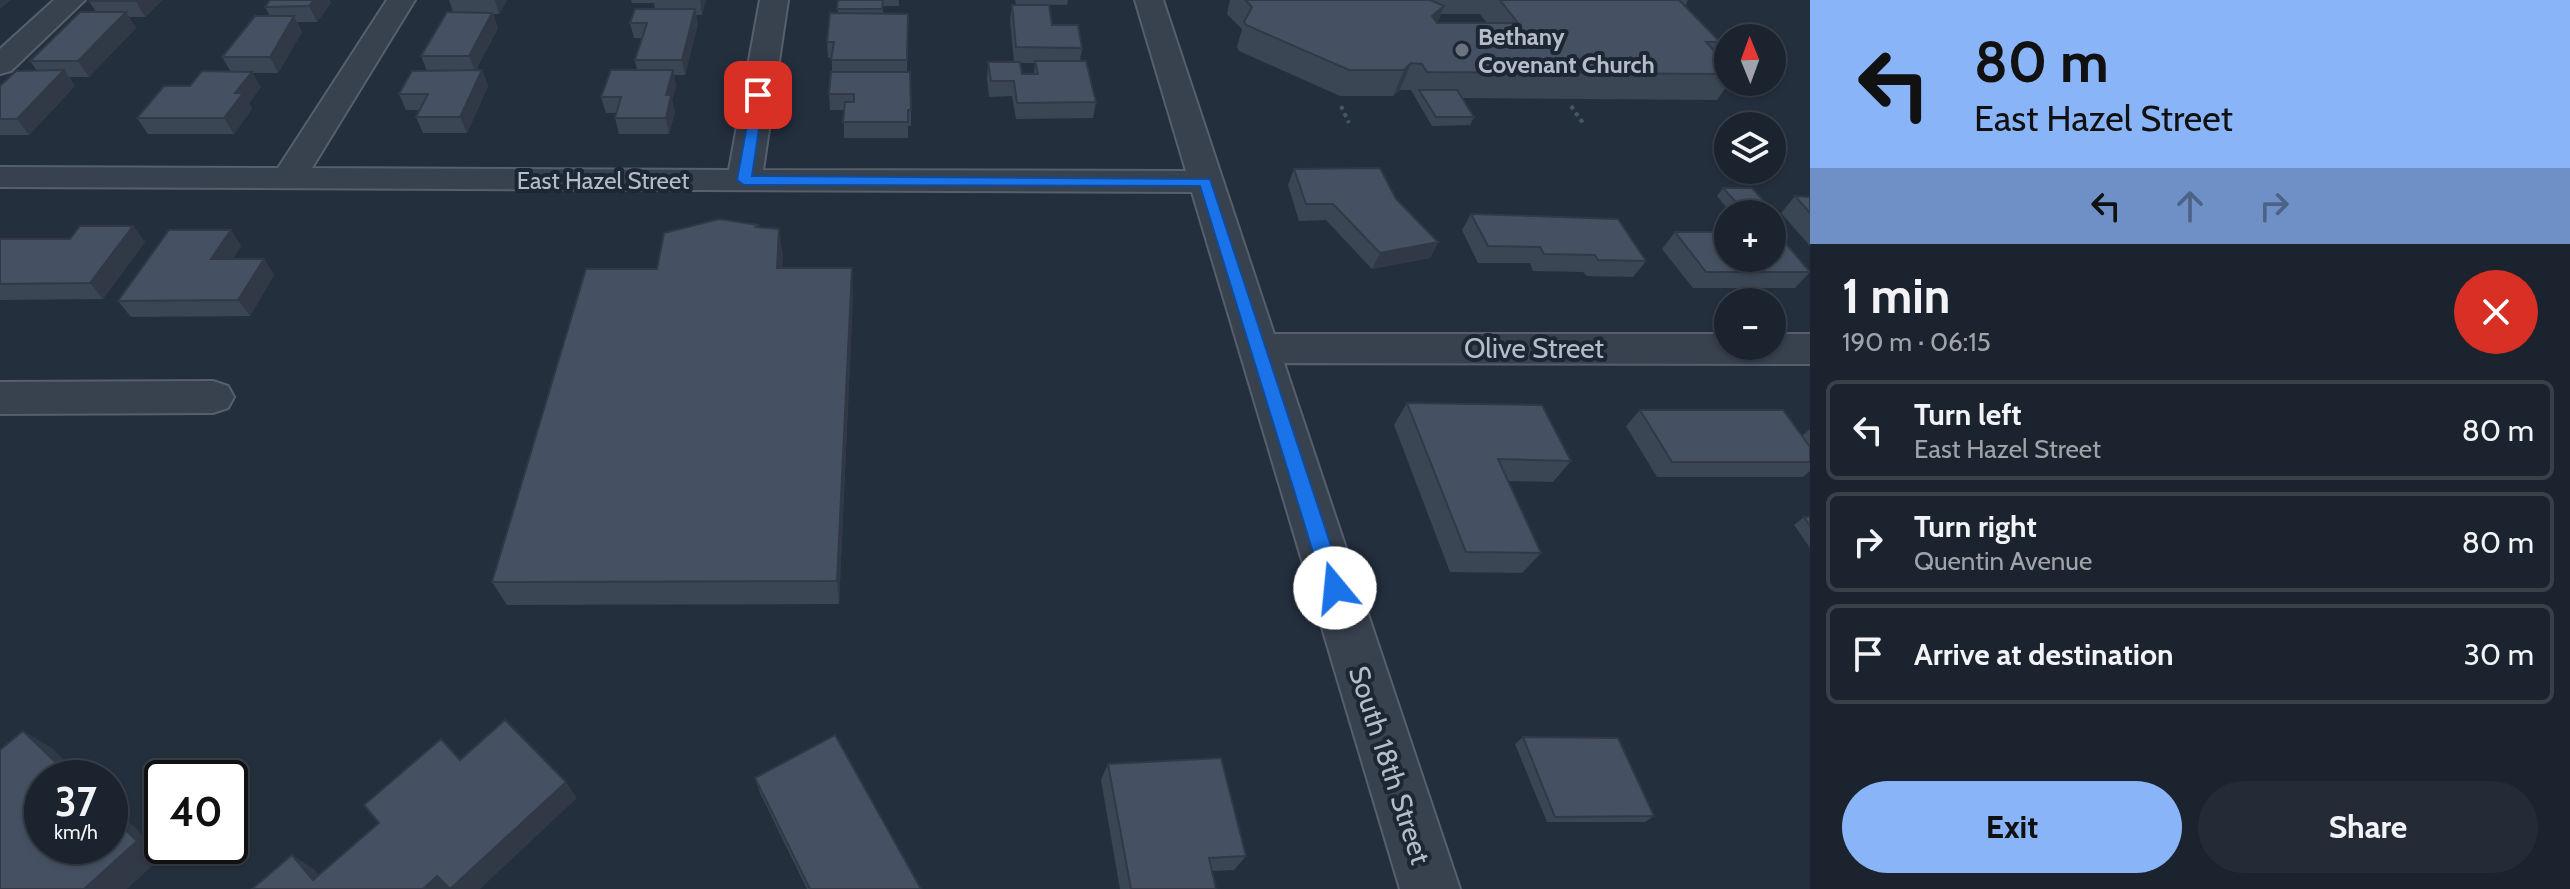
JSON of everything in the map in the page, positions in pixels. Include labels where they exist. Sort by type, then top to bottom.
[{"type":"street","points":[[0,65],[71,0]]},
{"type":"street","points":[[289,177],[401,0]]},
{"type":"street","points":[[744,180],[774,0]]},
{"type":"street","name":"South 18th Street","points":[[1149,0],[1430,889]]},
{"type":"street","name":"East Hazel Street","points":[[0,177],[1205,182]]},
{"type":"street","name":"Olive Street","points":[[1259,348],[1810,349]]},
{"type":"street","points":[[0,398],[213,397]]},
{"type":"path","points":[[1341,106],[1349,123]]},
{"type":"path","points":[[1571,106],[1583,123]]},
{"type":"building","points":[[90,0],[137,0],[89,1]]},
{"type":"building","points":[[270,0],[314,0],[309,6],[265,7]]},
{"type":"building","points":[[838,0],[883,0],[882,9],[837,9]]},
{"type":"building","name":"Bethany Covenant Church","points":[[1245,0],[1430,0],[1444,6],[1432,16],[1437,23],[1518,23],[1500,0],[1679,0],[1714,36],[1714,42],[1706,42],[1714,51],[1714,74],[1427,72],[1422,64],[1411,63],[1404,70],[1349,70],[1246,25],[1244,22],[1252,7]]},
{"type":"building","points":[[1012,5],[1049,5],[1052,25],[1078,25],[1082,48],[1016,47]]},
{"type":"building","points":[[635,9],[695,9],[682,60],[635,60],[647,23],[630,23]]},
{"type":"building","points":[[80,12],[126,12],[78,61],[30,61]]},
{"type":"building","points":[[447,12],[492,13],[469,56],[421,56]]},
{"type":"building","points":[[830,13],[908,14],[907,60],[831,60],[834,42],[827,42]]},
{"type":"building","points":[[255,16],[294,16],[270,57],[222,57]]},
{"type":"building","points":[[1035,61],[1086,61],[1096,102],[1017,103],[1014,81],[991,81],[988,62],[1020,62],[1022,74],[1038,74]]},
{"type":"building","points":[[64,70],[17,119],[0,119],[0,86],[16,71]]},
{"type":"building","points":[[482,70],[460,117],[416,117],[428,94],[399,94],[412,71]]},
{"type":"building","points":[[611,70],[673,70],[666,95],[671,95],[666,118],[615,118],[621,97],[601,97]]},
{"type":"building","points":[[202,71],[252,72],[235,93],[243,93],[224,118],[137,118],[164,86],[190,86]]},
{"type":"building","points":[[831,72],[910,72],[911,110],[908,110],[908,122],[843,122],[845,102],[854,102],[854,94],[829,94]]},
{"type":"building","points":[[1419,90],[1457,90],[1474,117],[1436,117]]},
{"type":"building","points":[[1380,168],[1396,199],[1438,242],[1380,253],[1333,204],[1306,204],[1294,169]]},
{"type":"building","points":[[1723,188],[1752,188],[1763,200],[1734,200]]},
{"type":"building","points":[[1795,196],[1810,197],[1810,213]]},
{"type":"building","points":[[1471,214],[1618,219],[1646,261],[1598,260],[1595,255],[1544,254],[1540,247],[1488,246]]},
{"type":"building","points":[[719,219],[779,229],[777,268],[852,268],[837,581],[492,582],[586,269],[657,269],[664,233]]},
{"type":"building","points":[[80,226],[133,226],[90,283],[0,284],[0,239],[70,239]]},
{"type":"building","points":[[169,230],[231,230],[211,259],[264,259],[238,300],[118,301]]},
{"type":"building","points":[[1675,232],[1714,232],[1714,272],[1706,272]]},
{"type":"building","points":[[1786,244],[1810,272],[1786,272]]},
{"type":"building","points":[[1407,403],[1542,405],[1571,461],[1498,459],[1541,553],[1466,552]]},
{"type":"building","points":[[1640,410],[1783,410],[1810,447],[1810,462],[1672,462]]},
{"type":"building","points":[[505,720],[566,782],[450,889],[437,876],[423,889],[252,889],[292,855],[313,880],[379,823],[364,805],[441,739],[460,760]]},
{"type":"building","points":[[23,731],[53,760],[24,760],[24,864],[112,864],[84,889],[0,889],[0,750]]},
{"type":"building","points":[[835,735],[921,889],[810,889],[755,778]]},
{"type":"building","points":[[1523,737],[1618,738],[1654,816],[1555,817]]},
{"type":"building","points":[[1221,758],[1246,856],[1209,858],[1216,889],[1131,889],[1108,764]]},
{"type":"building","points":[[128,832],[137,841],[128,849]]},
{"type":"place","name":"Bethany Covenant Church","points":[[1462,50]]},
{"type":"route","points":[[758,95],[744,180],[1205,182],[1335,588]]}]
